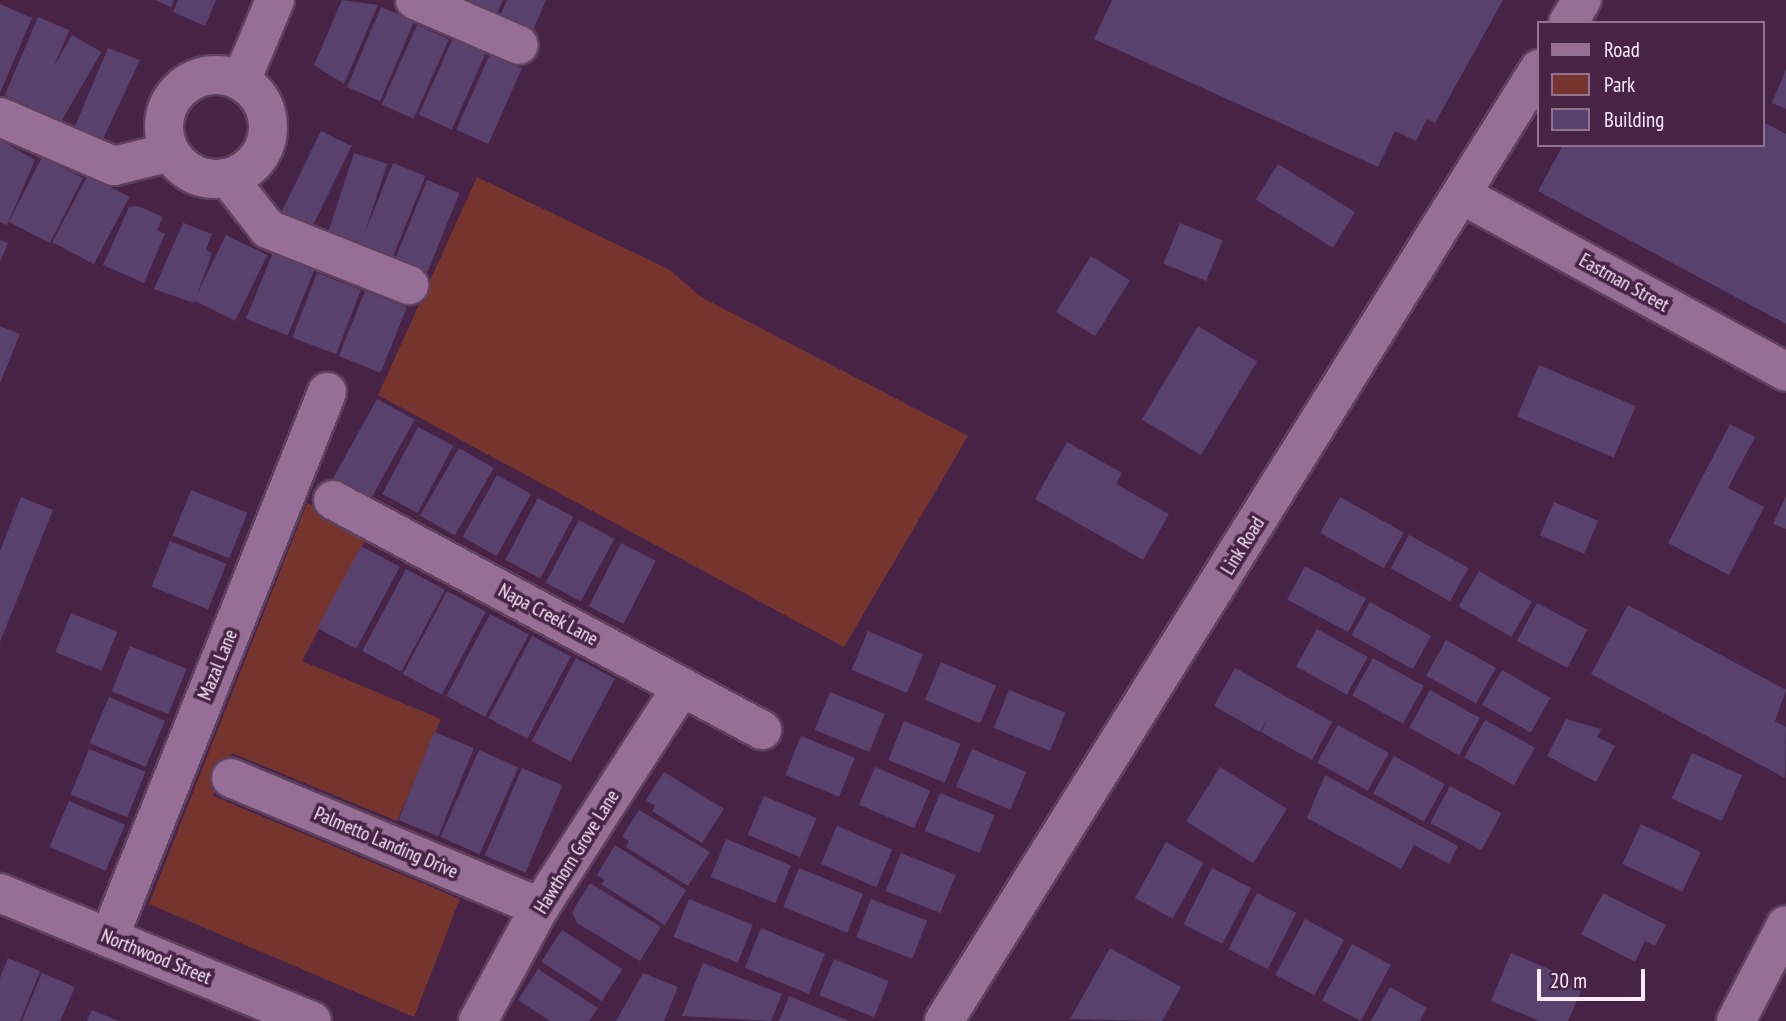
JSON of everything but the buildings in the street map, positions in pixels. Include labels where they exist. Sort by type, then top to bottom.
[{"type":"street","points":[[241,81],[275,0]]},
{"type":"street","points":[[415,0],[519,45]]},
{"type":"street","points":[[1569,21],[1582,0]]},
{"type":"street","name":"Link Road","points":[[944,1021],[1538,71]]},
{"type":"street","points":[[208,75],[241,81],[264,107],[266,142],[258,158],[228,178],[194,175],[170,152],[164,120],[179,90],[208,75]]},
{"type":"street","points":[[0,117],[114,166],[170,152]]},
{"type":"street","points":[[228,178],[268,229],[409,285]]},
{"type":"street","name":"Eastman Street","points":[[1462,194],[1786,372]]},
{"type":"street","name":"Mazal Lane","points":[[109,938],[327,392]]},
{"type":"street","name":"Napa Creek Lane","points":[[333,500],[762,730]]},
{"type":"street","name":"Hawthorn Grove Lane","points":[[478,1021],[540,907],[682,687]]},
{"type":"street","name":"Palmetto Landing Drive","points":[[231,778],[540,907]]},
{"type":"street","name":"Northwood Street","points":[[0,893],[312,1021]]},
{"type":"street","points":[[1737,1021],[1786,925]]},
{"type":"green space","points":[[477,177],[670,270],[701,297],[968,436],[844,647],[378,395]]},
{"type":"green space","points":[[307,503],[368,536],[302,661],[441,719],[397,821],[232,753],[213,796],[460,899],[414,1017],[149,904]]}]
